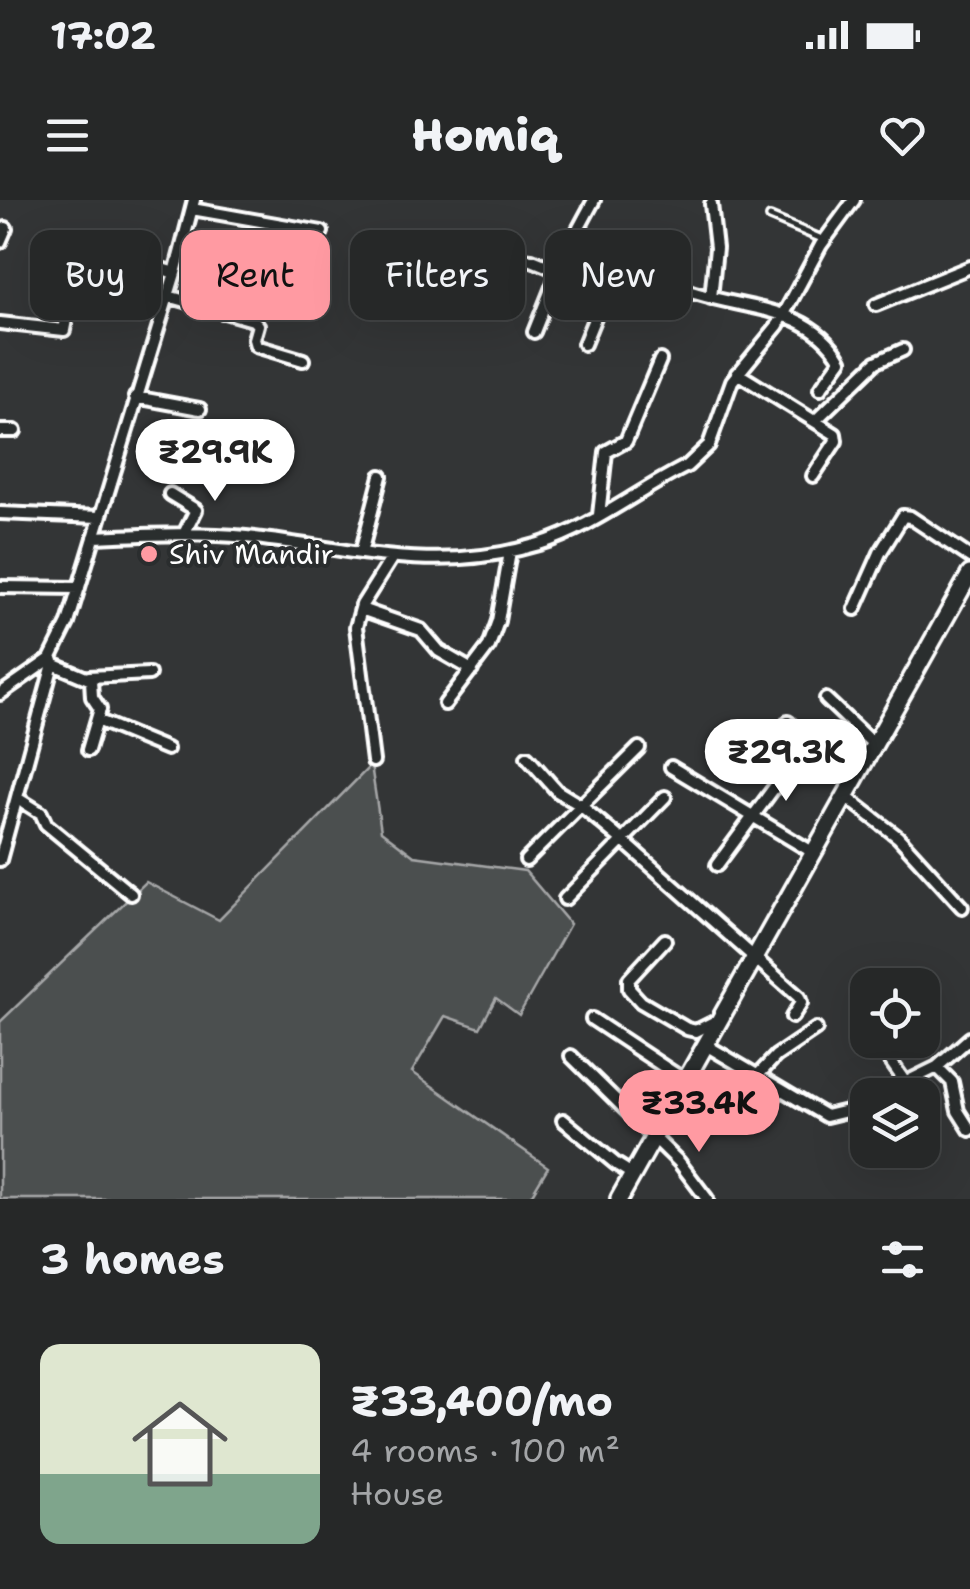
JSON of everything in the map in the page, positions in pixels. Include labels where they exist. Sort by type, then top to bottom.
[{"type":"street","points":[[579,230],[594,200]]},
{"type":"street","points":[[94,537],[184,534],[298,542],[391,559],[442,560],[510,552],[565,535],[687,466],[705,451],[737,373],[785,313],[824,240],[854,200]]},
{"type":"street","points":[[0,860],[53,660],[79,588],[193,204],[313,230]]},
{"type":"street","points":[[712,204],[716,248],[712,298]]},
{"type":"street","points":[[0,242],[6,228]]},
{"type":"street","points":[[0,323],[64,330],[78,258],[83,252],[126,258],[175,274]]},
{"type":"street","points":[[584,344],[601,302],[596,280],[605,265],[712,298],[785,313],[818,333],[839,356],[840,365],[820,389]]},
{"type":"street","points":[[876,305],[970,267]]},
{"type":"street","points":[[168,296],[181,300]]},
{"type":"street","points":[[534,332],[545,305]]},
{"type":"street","points":[[249,320],[256,322],[256,346],[304,360]]},
{"type":"street","points":[[816,420],[876,362],[903,350]]},
{"type":"street","points":[[599,515],[606,452],[626,440],[660,360]]},
{"type":"street","points":[[737,373],[816,420],[836,438],[812,476]]},
{"type":"street","points":[[135,398],[200,409]]},
{"type":"street","points":[[0,431],[15,431]]},
{"type":"street","points":[[361,553],[381,476]]},
{"type":"street","points":[[170,494],[196,510],[184,534]]},
{"type":"street","points":[[0,513],[99,518]]},
{"type":"street","points":[[855,610],[880,553],[903,516],[970,557]]},
{"type":"street","points":[[445,704],[489,646],[498,621],[510,552]]},
{"type":"street","points":[[373,761],[357,641],[360,609],[391,559]]},
{"type":"street","points":[[619,1199],[970,574]]},
{"type":"street","points":[[0,587],[79,588]]},
{"type":"street","points":[[360,609],[424,632],[434,647],[472,670]]},
{"type":"street","points":[[53,660],[89,676],[149,674]]},
{"type":"street","points":[[0,694],[53,660]]},
{"type":"street","points":[[88,750],[100,705],[92,697],[89,676]]},
{"type":"street","points":[[826,699],[873,744]]},
{"type":"street","points":[[97,720],[167,749]]},
{"type":"street","points":[[788,722],[855,778]]},
{"type":"street","points":[[526,860],[640,748]]},
{"type":"street","points":[[527,756],[557,790],[623,841],[752,958],[800,996],[802,1004],[792,1017]]},
{"type":"street","points":[[670,767],[814,853]]},
{"type":"street","points":[[717,865],[788,769]]},
{"type":"street","points":[[845,796],[898,836],[962,907]]},
{"type":"street","points":[[565,899],[665,797]]},
{"type":"street","points":[[17,798],[41,813],[46,824],[131,894]]},
{"type":"street","points":[[665,940],[629,979],[629,989],[641,1002],[688,1029],[704,1028],[717,1020]]},
{"type":"street","points":[[592,1019],[684,1080]]},
{"type":"street","points":[[758,1075],[776,1056],[816,1029]]},
{"type":"street","points":[[914,1078],[938,1067],[970,1038]]},
{"type":"street","points":[[704,1044],[826,1116],[850,1108]]},
{"type":"street","points":[[571,1056],[654,1137],[708,1199]]},
{"type":"street","points":[[938,1067],[952,1082],[958,1110],[970,1130]]},
{"type":"street","points":[[564,1120],[632,1174]]},
{"type":"lane","points":[[770,217],[824,240]]},
{"type":"shaded area","points":[[371,765],[381,831],[414,856],[525,871],[570,924],[519,1015],[496,998],[480,1028],[445,1016],[412,1072],[548,1167],[529,1199],[0,1199],[0,1022],[146,882],[219,920]]},
{"type":"place","name":"Shiv Mandir","points":[[149,554]]}]
